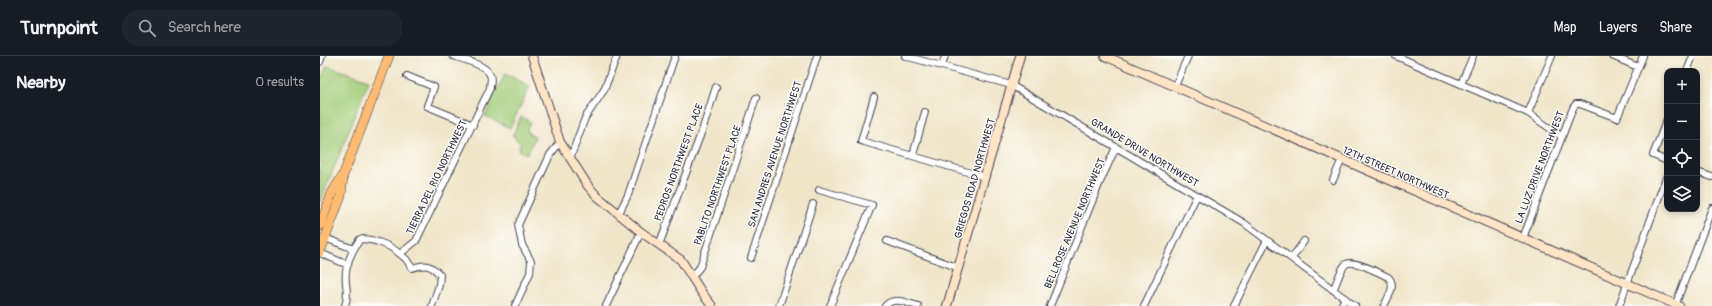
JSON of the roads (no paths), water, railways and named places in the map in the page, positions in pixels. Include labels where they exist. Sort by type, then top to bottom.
[{"type":"main road","points":[[320,226],[332,193],[344,173],[389,56]]},
{"type":"main road","points":[[320,253],[323,240],[341,196],[344,173]]},
{"type":"street","points":[[320,62],[322,56]]},
{"type":"street","name":"TIERRA DEL RIO NORTHWEST","points":[[400,254],[416,241],[490,88],[491,76],[488,71],[483,67],[453,56]]},
{"type":"street","points":[[532,56],[560,142],[588,186],[597,196],[641,232],[681,260],[712,306]]},
{"type":"street","points":[[570,159],[585,118],[604,90],[617,56]]},
{"type":"street","points":[[619,213],[628,195],[675,56]]},
{"type":"street","name":"SAN ANDRES AVENUE NORTHWEST","points":[[751,258],[817,56]]},
{"type":"street","name":"GRANDE DRIVE NORTHWEST","points":[[905,56],[1010,85],[1244,223],[1355,306]]},
{"type":"street","points":[[942,66],[945,56]]},
{"type":"street","name":"GRIEGOS ROAD NORTHWEST","points":[[948,306],[1010,85],[1020,56]]},
{"type":"street","name":"12TH STREET NORTHWEST","points":[[1105,56],[1677,306]]},
{"type":"street","points":[[1175,86],[1188,56]]},
{"type":"street","points":[[1396,56],[1528,113],[1562,136]]},
{"type":"street","points":[[1462,84],[1473,56]]},
{"type":"street","points":[[1528,113],[1552,56]]},
{"type":"street","points":[[1612,56],[1638,67],[1643,56]]},
{"type":"street","points":[[1688,68],[1693,56]]},
{"type":"street","name":"LA LUZ DRIVE NORTHWEST","points":[[1523,238],[1573,108],[1576,104],[1580,104],[1617,118],[1638,67]]},
{"type":"street","points":[[407,76],[434,87],[427,106],[473,125]]},
{"type":"street","name":"PEDROS NORTHWEST PLACE","points":[[659,244],[703,128],[716,87]]},
{"type":"street","points":[[874,97],[862,141],[985,177]]},
{"type":"street","name":"PABLITO NORTHWEST PLACE","points":[[692,277],[700,267],[756,98]]},
{"type":"street","points":[[913,155],[925,112]]},
{"type":"street","points":[[1664,125],[1653,152],[1655,157],[1664,160]]},
{"type":"street","points":[[515,306],[530,273],[531,261],[522,245],[518,225],[550,155],[560,142]]},
{"type":"street","name":"BELLROSE AVENUE NORTHWEST","points":[[1050,306],[1100,182],[1116,147]]},
{"type":"street","points":[[1333,180],[1342,159]]},
{"type":"street","points":[[1700,173],[1712,177]]},
{"type":"street","points":[[1619,306],[1667,176]]},
{"type":"street","points":[[819,190],[872,205],[830,306]]},
{"type":"street","points":[[1144,306],[1197,195]]},
{"type":"street","points":[[779,306],[813,204]]},
{"type":"street","points":[[1677,306],[1712,208]]},
{"type":"street","points":[[606,306],[641,232]]},
{"type":"street","points":[[345,306],[348,297],[346,272],[354,249],[360,239],[366,239],[392,247],[406,259],[412,268],[425,264],[431,266],[440,275],[440,286],[432,306]]},
{"type":"street","points":[[323,240],[354,249]]},
{"type":"street","points":[[1234,306],[1267,240]]},
{"type":"street","points":[[886,241],[959,268]]},
{"type":"street","points":[[1292,258],[1304,241]]},
{"type":"street","points":[[320,253],[348,266]]},
{"type":"street","points":[[1333,290],[1344,267],[1347,264],[1354,263],[1392,280],[1393,285],[1384,306]]},
{"type":"street","points":[[1341,306],[1345,298]]},
{"type":"street","points":[[885,306],[890,301],[898,300],[918,306]]}]
